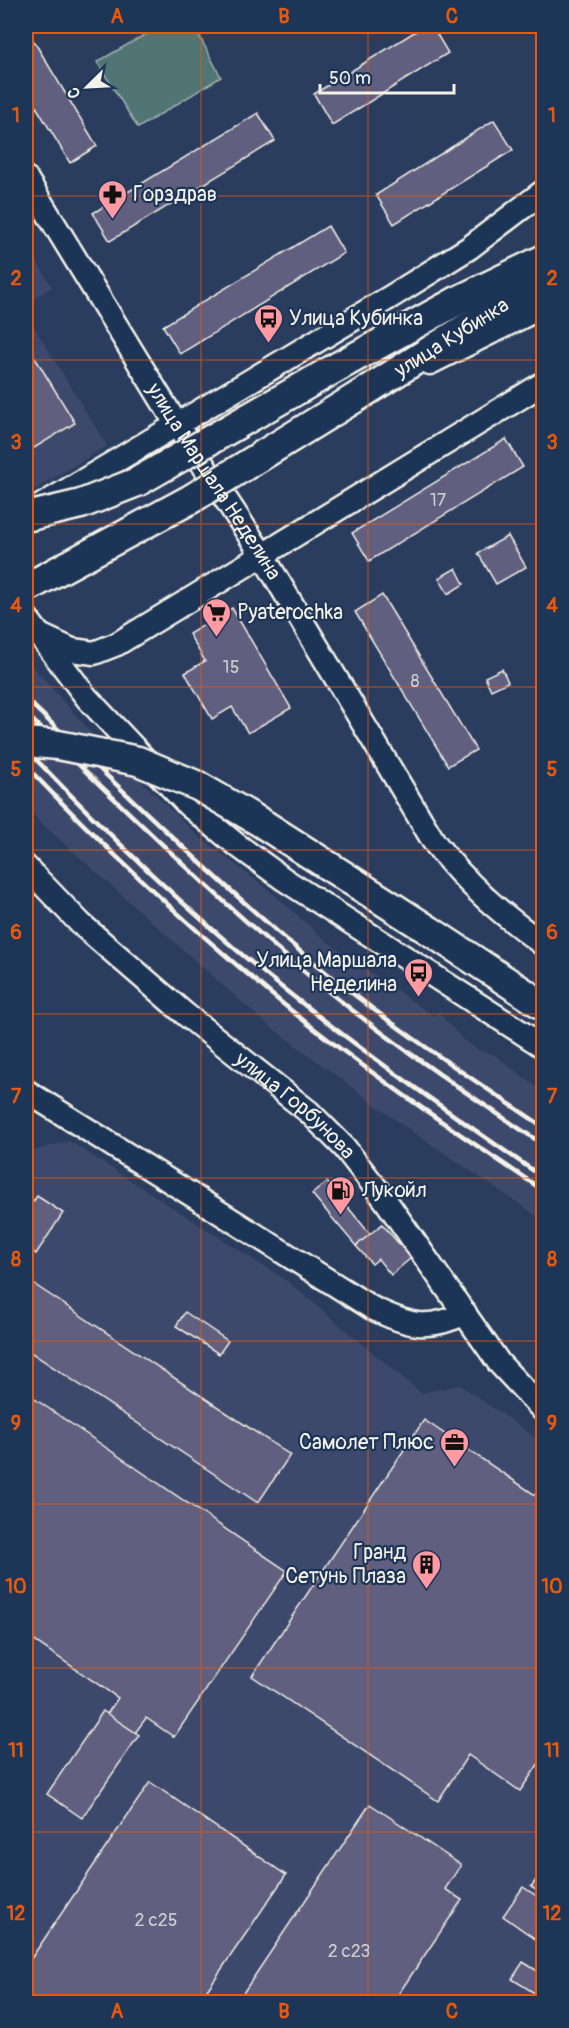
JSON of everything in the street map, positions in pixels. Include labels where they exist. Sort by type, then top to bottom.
[{"type":"main road","points":[[26,516],[81,504],[137,482],[459,300],[543,259]]},
{"type":"main road","name":"улица Кубинка","points":[[26,588],[191,498],[390,377],[543,279]]},
{"type":"main road","points":[[26,742],[58,745],[138,761],[198,786],[260,822],[543,1006]]},
{"type":"street","name":"улица Маршала Неделина","points":[[26,178],[177,425],[263,556],[434,842],[469,885],[493,908],[543,945]]},
{"type":"street","points":[[26,516],[459,254],[543,191]]},
{"type":"street","points":[[390,377],[435,362],[543,306]]},
{"type":"street","points":[[29,622],[47,639],[72,650],[94,653],[117,644],[543,382]]},
{"type":"street","points":[[29,622],[87,698],[188,804],[237,845],[285,880],[543,1047]]},
{"type":"street","points":[[87,698],[82,682],[89,669],[117,644]]},
{"type":"street","name":"улица Горбунова","points":[[26,867],[81,924],[185,1014],[309,1112],[337,1140],[386,1201],[500,1364],[543,1411]]},
{"type":"street","points":[[26,1091],[372,1308],[404,1324],[444,1323],[465,1313]]},
{"type":"shaded area","points":[[26,243],[52,287],[26,303]]},
{"type":"shaded area","points":[[26,314],[107,446],[26,494]]},
{"type":"shaded area","points":[[26,659],[94,736],[198,836],[271,892],[325,940],[433,1016],[439,1013],[463,1040],[480,1051],[493,1054],[543,1092],[543,1220],[400,1123],[263,1021],[39,821],[26,806]]},
{"type":"shaded area","points":[[69,1141],[287,1281],[421,1393],[460,1385],[543,1443],[543,2002],[26,2002],[26,1153]]},
{"type":"green space","points":[[160,26],[194,26],[221,77],[138,128],[97,62]]},
{"type":"building","points":[[424,26],[432,26],[448,53],[332,125],[314,94]]},
{"type":"building","points":[[26,28],[97,146],[70,163],[26,90]]},
{"type":"building","points":[[258,113],[275,141],[110,241],[93,213]]},
{"type":"building","points":[[494,120],[513,150],[394,224],[376,195]]},
{"type":"building","points":[[328,226],[344,253],[180,354],[163,326]]},
{"type":"building","points":[[26,343],[75,423],[26,453]]},
{"type":"building","points":[[506,439],[523,467],[369,561],[352,533]]},
{"type":"building","points":[[508,536],[526,567],[496,584],[478,553]]},
{"type":"building","points":[[456,568],[464,584],[448,594],[439,578]]},
{"type":"building","points":[[382,595],[476,750],[448,766],[355,612]]},
{"type":"building","points":[[232,608],[291,708],[248,733],[232,707],[212,719],[185,673],[205,661],[189,634]]},
{"type":"building","points":[[502,669],[508,682],[491,690],[485,677]]},
{"type":"building","points":[[327,1182],[370,1234],[356,1246],[312,1194]]},
{"type":"building","points":[[37,1196],[63,1213],[36,1254],[26,1247],[26,1203],[30,1206]]},
{"type":"building","points":[[382,1224],[411,1258],[391,1275],[378,1259],[372,1264],[356,1246]]},
{"type":"building","points":[[26,1279],[290,1455],[258,1503],[26,1349]]},
{"type":"building","points":[[185,1312],[228,1341],[219,1354],[176,1326]]},
{"type":"building","points":[[26,1393],[287,1571],[174,1737],[146,1718],[135,1733],[107,1714],[118,1698],[26,1635]]},
{"type":"building","name":"Гранд Сетунь Плаза","points":[[424,1420],[544,1501],[544,1756],[520,1791],[468,1755],[438,1801],[252,1676]]},
{"type":"building","points":[[103,1711],[139,1735],[82,1818],[47,1794]]},
{"type":"building","points":[[150,1782],[286,1875],[199,2002],[26,2002],[26,1966]]},
{"type":"building","points":[[370,1804],[461,1865],[445,1889],[462,1900],[393,2002],[237,2002]]},
{"type":"building","points":[[544,1869],[544,1895],[531,1887]]},
{"type":"building","points":[[523,1887],[544,1901],[544,1945],[503,1916]]},
{"type":"building","points":[[523,1962],[544,1975],[544,1999],[512,1979]]},
{"type":"railway","points":[[26,699],[200,862],[307,957],[393,1024],[544,1127]]},
{"type":"railway","points":[[26,714],[195,875],[300,968],[389,1038],[544,1145]]},
{"type":"railway","points":[[26,749],[153,876],[254,965],[383,1064],[544,1178]]},
{"type":"railway","points":[[26,766],[150,888],[282,1003],[378,1077],[544,1191]]},
{"type":"place","name":"Горздрав","points":[[112,220]]},
{"type":"place","name":"Улица Кубинка","points":[[268,344]]},
{"type":"place","name":"Pyaterochka","points":[[216,638]]},
{"type":"place","name":"Улица Маршала Неделина","points":[[418,998]]},
{"type":"place","name":"Лукойл","points":[[341,1216]]},
{"type":"place","name":"Самолет Плюс","points":[[455,1468]]},
{"type":"place","name":"Гранд Сетунь Плаза","points":[[427,1590]]}]
